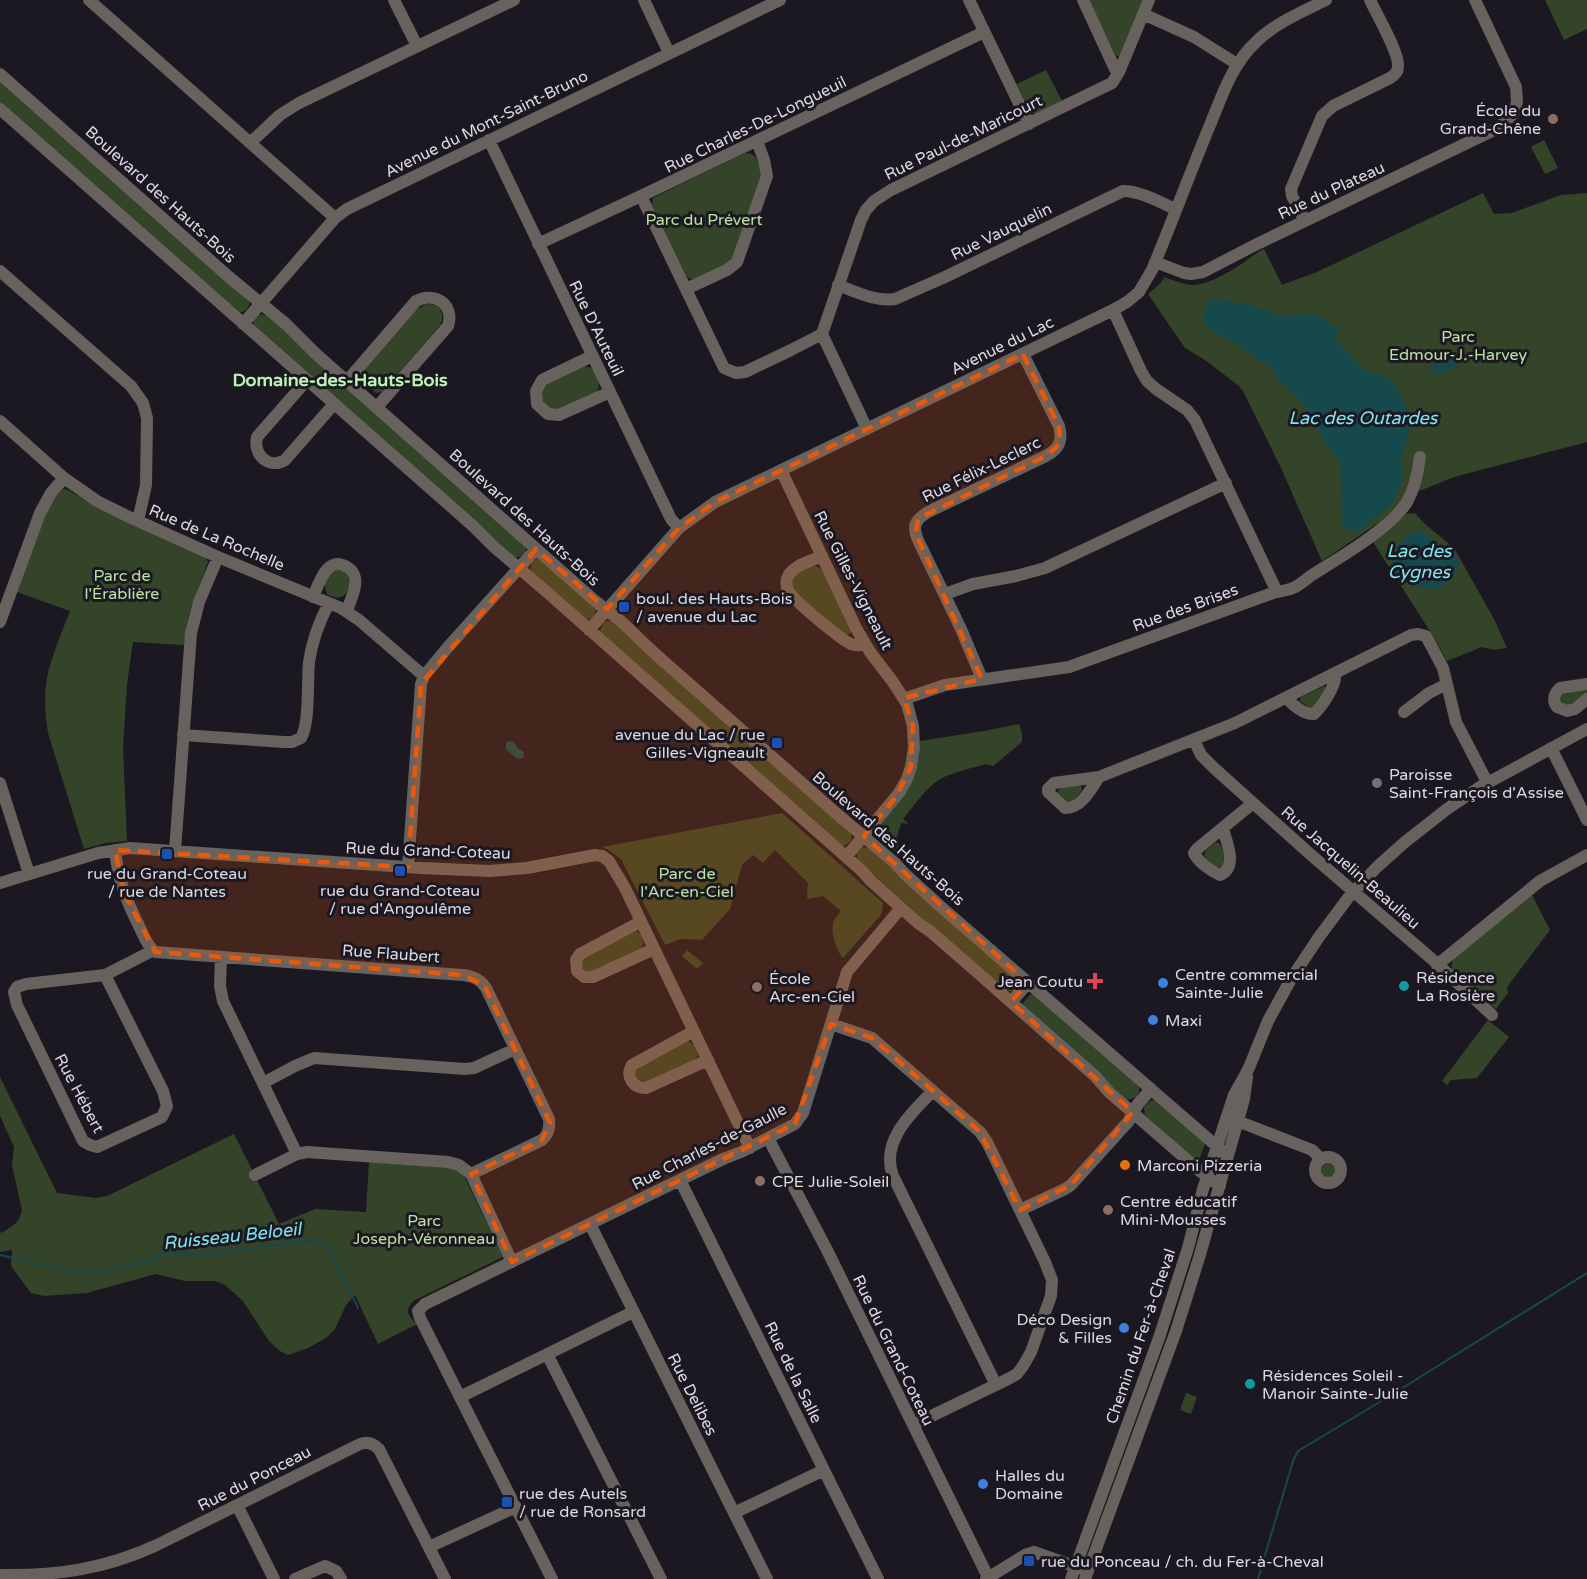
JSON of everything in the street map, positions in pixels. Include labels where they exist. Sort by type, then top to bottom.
[{"type":"street","points":[[394,0],[417,46]]},
{"type":"street","points":[[251,142],[290,108],[514,0]]},
{"type":"street","points":[[644,0],[669,53]]},
{"type":"street","name":"Avenue du Mont-Saint-Bruno","points":[[243,324],[335,218],[344,211],[777,0]]},
{"type":"street","points":[[969,0],[1029,124]]},
{"type":"street","points":[[1083,0],[1115,69],[1119,72]]},
{"type":"street","name":"Rue Paul-de-Maricourt","points":[[822,334],[859,224],[866,210],[891,190],[1114,82],[1149,0]]},
{"type":"street","name":"Avenue du Lac","points":[[590,630],[679,528],[715,502],[1113,310],[1139,292],[1155,262],[1237,64],[1256,41],[1272,29],[1326,0]]},
{"type":"street","points":[[1305,221],[1291,189],[1320,120],[1334,106],[1390,78],[1398,70],[1397,56],[1370,0]]},
{"type":"street","name":"Rue du Plateau","points":[[1155,262],[1184,273],[1203,272],[1494,130],[1508,120],[1514,111],[1517,95],[1515,84],[1475,0]]},
{"type":"street","points":[[94,2],[335,218]]},
{"type":"street","points":[[1143,14],[1191,36],[1237,64]]},
{"type":"street","name":"Rue Charles-De-Longueuil","points":[[538,244],[984,32]]},
{"type":"street","name":"Boulevard des Hauts-Bois","points":[[0,74],[1028,983],[1228,1156]]},
{"type":"street","points":[[0,109],[473,526],[488,542],[901,908],[1220,1186]]},
{"type":"street","name":"Rue D'Auteuil","points":[[489,140],[671,519],[679,528]]},
{"type":"street","points":[[686,289],[727,270],[737,262],[767,176],[757,141]]},
{"type":"street","name":"Rue Vauquelin","points":[[838,285],[872,297],[895,299],[1123,191],[1141,195],[1176,210]]},
{"type":"street","points":[[641,196],[724,368],[737,373],[745,372],[822,334],[867,429]]},
{"type":"street","points":[[0,271],[130,386],[143,403],[147,418],[146,485],[138,521]]},
{"type":"street","points":[[347,381],[416,302],[430,297],[446,306],[450,315],[448,326],[377,407]]},
{"type":"street","points":[[1113,310],[1142,374],[1156,389],[1184,408],[1195,420],[1277,592]]},
{"type":"street","name":"Rue Félix-Leclerc","points":[[982,679],[915,530],[917,520],[928,512],[1048,455],[1060,444],[1059,426],[1023,354]]},
{"type":"street","points":[[592,356],[542,380],[536,392],[537,404],[546,413],[559,415],[610,392]]},
{"type":"street","points":[[307,380],[257,437],[256,447],[262,458],[275,464],[285,460],[334,404]]},
{"type":"street","name":"Rue de La Rochelle","points":[[0,421],[64,478],[97,501],[218,557],[347,610],[424,676]]},
{"type":"street","name":"Rue des Brises","points":[[904,699],[938,686],[1069,667],[1277,592],[1291,589],[1391,520],[1407,502],[1412,492],[1420,457]]},
{"type":"street","name":"Rue Gilles-Vigneault","points":[[781,470],[865,644],[904,699],[913,726],[914,747],[907,779],[896,797],[846,857]]},
{"type":"street","points":[[0,622],[40,513],[51,493],[64,478]]},
{"type":"street","points":[[945,594],[973,584],[1045,568],[1226,483]]},
{"type":"street","points":[[408,867],[418,710],[424,676],[536,549]]},
{"type":"street","points":[[822,556],[791,571],[787,578],[788,590],[843,639],[859,646],[865,644]]},
{"type":"street","points":[[175,851],[189,645],[199,602],[218,557]]},
{"type":"street","points":[[314,597],[321,577],[327,569],[335,564],[345,566],[351,570],[355,581],[347,610]]},
{"type":"street","points":[[183,735],[284,742],[292,742],[301,738],[305,726],[308,672],[313,643],[317,628],[329,603]]},
{"type":"street","points":[[1099,777],[1235,723],[1411,636],[1421,634],[1428,638],[1443,668],[1456,722],[1487,782]]},
{"type":"street","points":[[1287,698],[1305,712],[1314,714],[1334,684],[1335,674]]},
{"type":"street","points":[[1404,712],[1429,693],[1447,684]]},
{"type":"street","points":[[1587,684],[1560,687],[1554,700],[1557,707],[1567,711],[1587,699]]},
{"type":"street","name":"Chemin du Fer-à-Cheval","points":[[1087,1575],[1169,1353],[1192,1281],[1228,1156],[1234,1095],[1291,979],[1319,937],[1354,892],[1385,859],[1411,837],[1487,782],[1587,729]]},
{"type":"street","name":"Rue Jacquelin-Beaulieu","points":[[1188,742],[1253,804],[1492,1015]]},
{"type":"street","points":[[1551,748],[1587,820]]},
{"type":"street","points":[[0,783],[29,874]]},
{"type":"street","points":[[1223,829],[1253,804]]},
{"type":"street","name":"Rue du Grand-Coteau","points":[[0,884],[92,854],[129,848],[463,870],[511,870],[560,863],[587,856],[602,856],[613,866],[750,1148]]},
{"type":"street","points":[[115,850],[121,886],[152,951]]},
{"type":"street","points":[[1437,965],[1540,881],[1587,855]]},
{"type":"street","name":"Rue Charles-de-Gaulle","points":[[460,1396],[420,1318],[419,1309],[795,1124],[801,1117],[848,968],[901,908]]},
{"type":"street","points":[[640,922],[582,952],[576,960],[577,971],[584,977],[590,978],[654,949]]},
{"type":"street","name":"Rue Flaubert","points":[[152,951],[160,954],[471,976],[478,980],[486,988],[549,1119],[549,1130],[539,1142],[471,1174]]},
{"type":"street","name":"Rue Hébert","points":[[105,975],[164,1095],[166,1106],[162,1117],[93,1147],[84,1141],[17,1005],[14,992],[16,988],[26,984],[105,975],[152,951]]},
{"type":"street","points":[[221,958],[220,986],[223,1001],[297,1154]]},
{"type":"street","points":[[1011,1002],[1028,983]]},
{"type":"street","points":[[831,1024],[872,1038],[984,1137],[1052,1280],[1051,1299],[1026,1362],[1017,1374],[913,1425]]},
{"type":"street","points":[[694,1031],[632,1065],[629,1073],[631,1080],[637,1086],[646,1088],[708,1060]]},
{"type":"street","points":[[263,1083],[314,1058],[465,1069],[474,1068],[515,1049]]},
{"type":"street","points":[[1020,1210],[1071,1185],[1128,1122],[1138,1104],[1151,1089]]},
{"type":"street","points":[[933,1091],[898,1131],[890,1166],[996,1385]]},
{"type":"street","points":[[1232,1121],[1312,1150],[1321,1159]]},
{"type":"street","name":"Chemin du Fer-à-Cheval","points":[[1071,1579],[1157,1345],[1217,1146],[1232,1121]]},
{"type":"street","name":"Rue du Grand-Coteau","points":[[768,1138],[827,1250],[987,1578]]},
{"type":"street","points":[[255,1175],[297,1154],[316,1152],[448,1162],[459,1165],[471,1174],[512,1262]]},
{"type":"street","name":"Rue de la Salle","points":[[680,1180],[878,1579]]},
{"type":"street","name":"Rue Delibes","points":[[590,1224],[767,1579]]},
{"type":"street","points":[[552,1579],[460,1396],[633,1312]]},
{"type":"street","points":[[547,1354],[661,1579]]},
{"type":"street","name":"Rue du Ponceau","points":[[0,1575],[90,1574],[149,1549],[360,1443],[370,1443],[376,1445],[381,1452],[445,1579]]},
{"type":"street","points":[[734,1513],[824,1470]]},
{"type":"street","points":[[237,1505],[274,1579]]},
{"type":"street","points":[[429,1547],[516,1507]]},
{"type":"street","points":[[1094,1554],[1093,1542],[1100,1518],[1095,1512]]},
{"type":"street","points":[[987,1578],[1020,1557],[1034,1552],[1075,1567],[1087,1575]]},
{"type":"street","points":[[295,1579],[325,1566],[336,1571],[341,1579]]},
{"type":"highlighted area","points":[[1023,354],[1059,426],[1060,444],[1046,456],[918,519],[916,534],[982,679],[904,698],[913,726],[911,767],[896,797],[864,836],[1028,983],[1011,1002],[1133,1112],[1071,1185],[1020,1210],[980,1132],[872,1038],[831,1024],[795,1124],[512,1262],[471,1174],[542,1140],[550,1123],[484,985],[462,975],[155,952],[124,893],[115,850],[408,867],[421,684],[536,549],[607,609],[679,528],[715,502]]},
{"type":"green space","points":[[1089,0],[1143,0],[1119,56],[1115,54]]},
{"type":"green space","points":[[1545,0],[1587,0],[1587,29],[1564,40]]},
{"type":"green space","points":[[1046,70],[1062,101],[1037,113],[1032,113],[1017,84]]},
{"type":"green space","points":[[0,78],[249,300],[246,310],[237,313],[0,105]]},
{"type":"green space","points":[[1544,140],[1558,168],[1545,174],[1531,147]]},
{"type":"green space","name":"Parc du Prévert","points":[[745,153],[755,157],[762,174],[733,258],[709,273],[690,279],[652,205],[653,198]]},
{"type":"green space","name":"Parc Edmour-J.-Harvey","points":[[1483,193],[1494,214],[1512,213],[1561,195],[1587,193],[1587,442],[1454,477],[1417,492],[1381,521],[1322,561],[1281,468],[1243,391],[1205,360],[1185,348],[1148,294],[1161,283],[1164,277],[1181,283],[1197,285],[1229,272],[1264,249],[1282,285],[1317,272]]},
{"type":"green space","points":[[426,304],[435,305],[442,313],[440,325],[382,392],[376,393],[361,379],[362,372],[414,311]]},
{"type":"green space","points":[[261,314],[269,316],[526,546],[524,553],[514,557],[253,326],[254,319]]},
{"type":"green space","points":[[584,366],[592,368],[597,377],[599,386],[597,392],[555,411],[543,404],[542,390],[545,386]]},
{"type":"green space","name":"Parc de l'Érablière","points":[[63,489],[98,508],[206,557],[208,562],[189,614],[184,645],[133,642],[127,684],[123,748],[127,841],[106,843],[84,849],[48,733],[46,712],[47,677],[70,611],[17,592],[48,509]]},
{"type":"green space","points":[[1415,513],[1454,548],[1494,619],[1507,648],[1494,650],[1482,647],[1447,661],[1373,542],[1406,514]]},
{"type":"green space","points":[[540,559],[596,609],[595,614],[585,620],[530,571],[532,562]]},
{"type":"green space","points":[[814,565],[822,570],[851,633],[845,635],[842,633],[793,590],[791,586],[795,574]]},
{"type":"green space","points":[[335,570],[347,574],[349,586],[346,594],[338,598],[327,594],[325,587],[326,581]]},
{"type":"green space","points":[[606,621],[615,622],[852,833],[851,841],[844,846],[840,845],[600,631]]},
{"type":"green space","points":[[1324,686],[1326,688],[1312,708],[1300,701],[1301,697]]},
{"type":"green space","points":[[1587,690],[1587,693],[1569,706],[1560,703],[1561,692]]},
{"type":"green space","points":[[1019,724],[1022,742],[993,766],[986,764],[947,776],[937,781],[921,797],[903,819],[909,824],[901,823],[895,844],[901,847],[901,857],[874,834],[901,800],[910,784],[917,768],[920,741]]},
{"type":"green space","points":[[1081,786],[1081,792],[1071,803],[1066,802],[1057,794],[1061,787]]},
{"type":"green space","name":"Parc de l'Arc-en-Ciel","points":[[782,813],[883,903],[880,916],[843,958],[836,947],[833,932],[834,920],[841,911],[823,896],[809,899],[807,897],[808,883],[775,850],[763,863],[753,855],[742,865],[730,909],[702,940],[680,939],[665,945],[621,859],[602,847]]},
{"type":"green space","points":[[1216,842],[1219,843],[1223,852],[1224,862],[1221,867],[1211,864],[1204,855],[1206,850]]},
{"type":"green space","points":[[862,847],[871,848],[1017,978],[1013,991],[1001,989],[858,861],[857,853]]},
{"type":"green space","points":[[1532,895],[1550,930],[1507,987],[1508,993],[1496,1009],[1454,973],[1453,959]]},
{"type":"green space","points":[[636,931],[643,938],[641,949],[592,972],[582,967],[583,959]]},
{"type":"green space","points":[[687,950],[703,963],[697,969],[682,956]]},
{"type":"green space","points":[[1033,992],[1139,1086],[1136,1097],[1125,1099],[1021,1005]]},
{"type":"green space","points":[[1488,1020],[1509,1037],[1477,1078],[1451,1080],[1447,1085],[1442,1081]]},
{"type":"green space","points":[[688,1041],[694,1045],[698,1054],[695,1060],[645,1082],[637,1079],[636,1069]]},
{"type":"green space","name":"Parc Joseph-Véronneau","points":[[0,1077],[57,1193],[96,1198],[107,1196],[234,1134],[279,1224],[315,1209],[366,1212],[369,1162],[452,1168],[464,1175],[503,1257],[415,1300],[409,1306],[408,1312],[417,1324],[378,1344],[355,1295],[346,1305],[335,1329],[326,1338],[288,1355],[269,1341],[243,1301],[225,1285],[215,1281],[185,1281],[156,1274],[87,1293],[44,1296],[31,1293],[11,1266],[12,1250],[0,1252],[0,1233],[16,1223],[22,1211],[12,1165],[14,1147],[0,1116]]},
{"type":"green space","points":[[1154,1100],[1206,1141],[1198,1163],[1145,1115],[1144,1107]]},
{"type":"green space","points":[[1329,1163],[1337,1171],[1329,1179],[1321,1171]]},
{"type":"green space","points":[[1186,1393],[1197,1397],[1191,1414],[1180,1410]]},
{"type":"water","name":"Lac des Outardes","points":[[1215,298],[1253,306],[1281,316],[1314,314],[1338,328],[1336,340],[1358,365],[1395,384],[1409,413],[1411,427],[1400,461],[1403,472],[1401,484],[1392,504],[1362,529],[1351,531],[1342,524],[1341,468],[1338,459],[1321,438],[1317,424],[1306,409],[1279,381],[1272,369],[1238,345],[1209,329],[1205,324],[1203,320],[1206,307],[1209,301]]},
{"type":"water","points":[[1450,353],[1458,364],[1434,375],[1431,365],[1445,359]]},
{"type":"water","name":"Lac des Cygnes","points":[[1418,530],[1428,535],[1446,552],[1458,558],[1456,571],[1441,588],[1430,589],[1405,582],[1394,570],[1391,555],[1396,547]]},
{"type":"water","points":[[512,741],[524,752],[523,758],[518,759],[506,750],[506,742]]},
{"type":"waterway","name":"Ruisseau Beloeil","points":[[0,1255],[73,1272],[86,1272],[140,1263],[168,1252],[201,1255],[306,1241],[315,1242],[329,1248],[358,1308]]},
{"type":"waterway","points":[[1258,1579],[1298,1451],[1587,1273]]},
{"type":"place","name":"École du Grand-Chêne","points":[[1553,119]]},
{"type":"place","name":"boul. des Hauts-Bois / avenue du Lac","points":[[624,607]]},
{"type":"place","name":"avenue du Lac / rue Gilles-Vigneault","points":[[777,743]]},
{"type":"place","name":"Paroisse Saint-François d'Assise","points":[[1377,783]]},
{"type":"place","name":"rue du Grand-Coteau / rue de Nantes","points":[[167,854]]},
{"type":"place","name":"rue du Grand-Coteau / rue d'Angoulême","points":[[400,871]]},
{"type":"place","name":"Jean Coutu","points":[[1095,981]]},
{"type":"place","name":"Centre commercial Sainte-Julie","points":[[1163,983]]},
{"type":"place","name":"Résidence La Rosière","points":[[1404,986]]},
{"type":"place","name":"École Arc-en-Ciel","points":[[757,987]]},
{"type":"place","name":"Maxi","points":[[1153,1020]]},
{"type":"place","name":"Marconi Pizzeria","points":[[1125,1165]]},
{"type":"place","name":"CPE Julie-Soleil","points":[[760,1181]]},
{"type":"place","name":"Centre éducatif Mini-Mousses","points":[[1108,1210]]},
{"type":"place","name":"Déco Design & Filles","points":[[1124,1328]]},
{"type":"place","name":"Résidences Soleil - Manoir Sainte-Julie","points":[[1250,1384]]},
{"type":"place","name":"Halles du Domaine","points":[[983,1484]]},
{"type":"place","name":"rue des Autels / rue de Ronsard","points":[[507,1502]]},
{"type":"place","name":"rue du Ponceau / ch. du Fer-à-Cheval","points":[[1029,1561]]},
{"type":"district","name":"Domaine-des-Hauts-Bois","points":[[340,380]]}]
